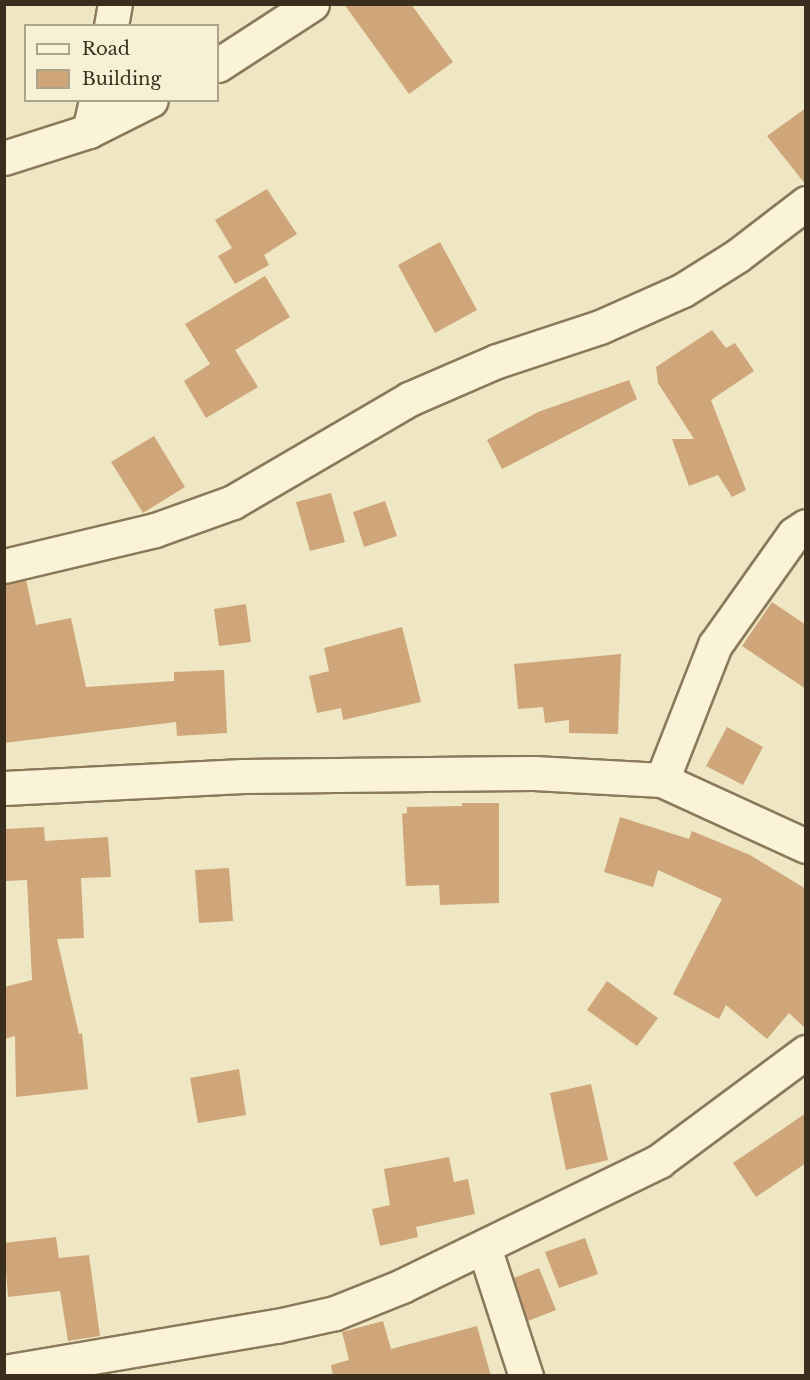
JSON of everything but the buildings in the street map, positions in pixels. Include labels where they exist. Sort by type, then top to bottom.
[{"type":"street","points":[[111,24],[115,4]]},
{"type":"street","points":[[219,64],[312,4]]},
{"type":"street","points":[[4,158],[93,116],[144,102]]},
{"type":"street","points":[[4,566],[154,530],[233,502],[410,399],[497,361],[600,327],[683,290],[737,256],[806,203]]},
{"type":"street","points":[[662,780],[714,645],[794,534],[806,526]]},
{"type":"street","points":[[4,788],[243,776],[465,773],[534,773],[662,780],[806,846]]},
{"type":"street","points":[[4,1372],[335,1313],[484,1247],[659,1161],[806,1052]]},
{"type":"street","points":[[484,1247],[526,1376]]}]
